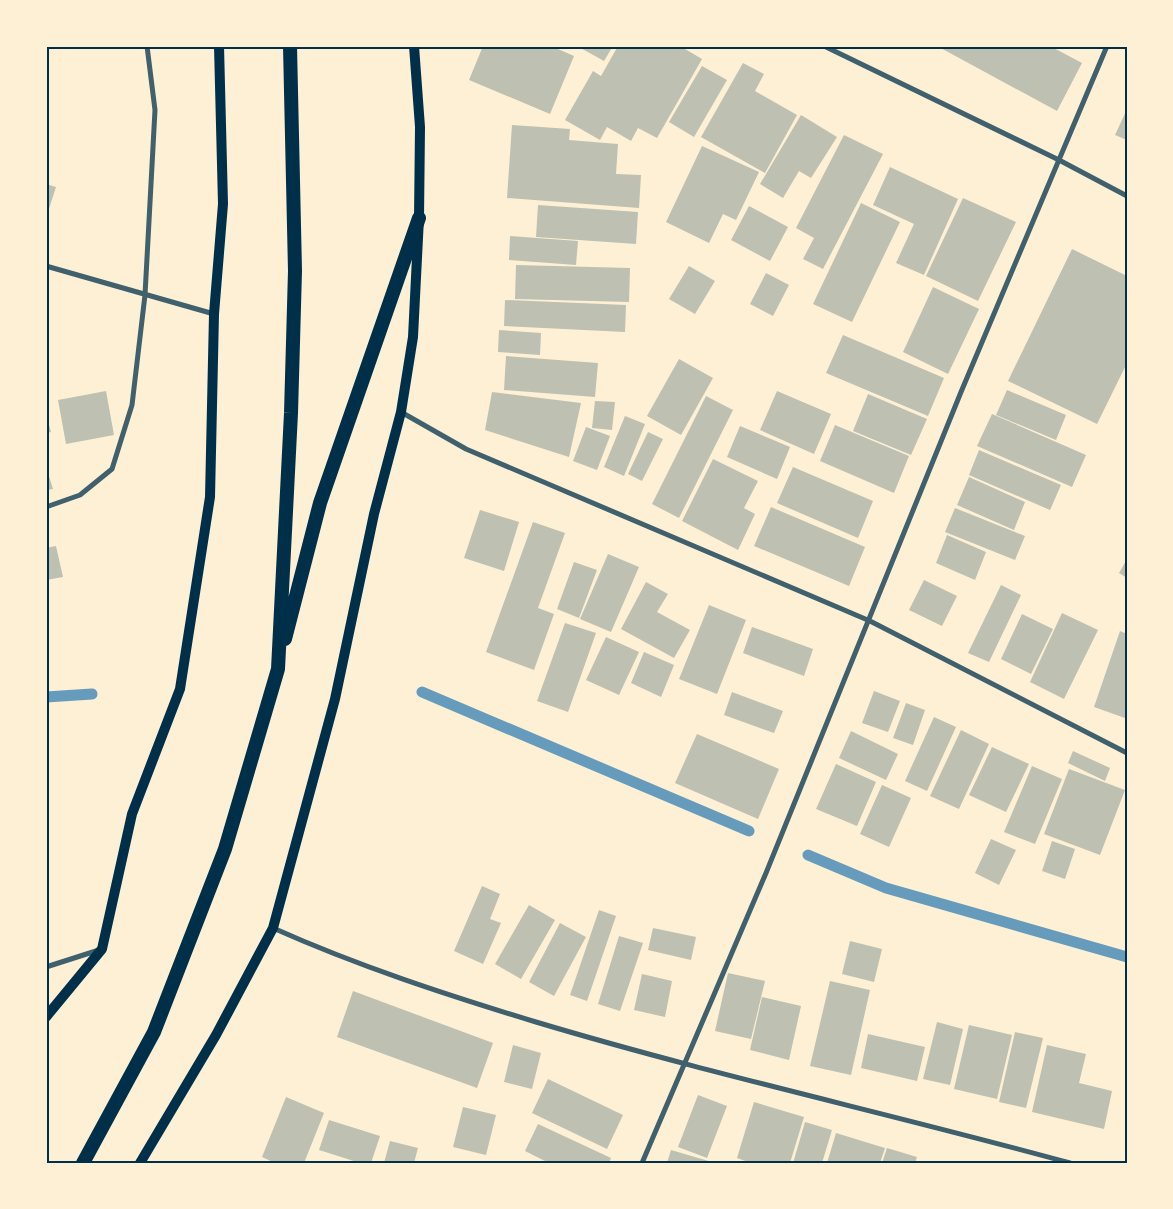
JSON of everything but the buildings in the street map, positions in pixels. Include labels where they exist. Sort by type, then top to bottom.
[{"type":"highway","points":[[278,669],[291,413],[295,272],[290,46]]},
{"type":"highway","points":[[83,1163],[158,1022],[225,849],[278,669],[320,504],[419,218]]},
{"type":"main road","points":[[46,1017],[102,949],[132,814],[180,689],[210,497],[214,314],[223,204],[219,46]]},
{"type":"main road","points":[[140,1163],[216,1034],[273,928],[335,699],[374,514],[401,412],[413,337],[419,218],[420,127],[414,46]]},
{"type":"street","points":[[46,507],[80,495],[112,469],[132,405],[145,295],[155,110],[147,46]]},
{"type":"street","points":[[824,46],[1059,160],[1127,196]]},
{"type":"street","points":[[642,1163],[766,873],[870,621],[961,392],[1107,46]]},
{"type":"street","points":[[46,266],[214,314]]},
{"type":"street","points":[[401,412],[466,449],[870,621],[1127,752]]},
{"type":"street","points":[[273,928],[323,950],[457,998],[684,1064],[1070,1163]]},
{"type":"street","points":[[46,967],[102,949]]},
{"type":"waterway","points":[[422,692],[749,831]]},
{"type":"waterway","points":[[46,697],[92,694]]},
{"type":"waterway","points":[[808,855],[886,888],[1127,957]]}]
